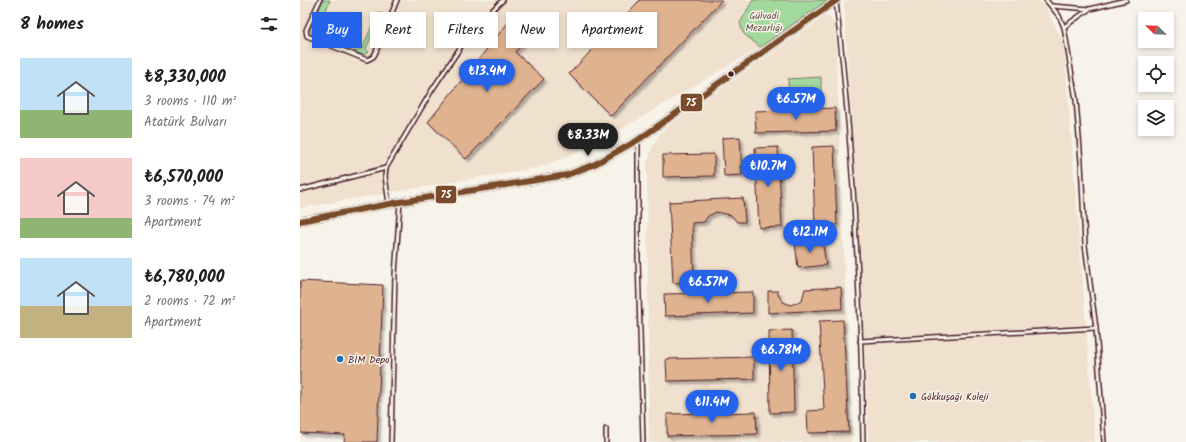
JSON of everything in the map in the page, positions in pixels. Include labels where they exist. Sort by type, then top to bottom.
[{"type":"street","points":[[300,222],[400,202],[567,175],[595,164],[638,140],[837,0]]},
{"type":"lane","points":[[320,0],[307,28],[307,36],[367,60],[375,54],[397,0]]},
{"type":"lane","points":[[389,204],[385,176],[386,168],[432,90],[464,42],[479,23],[503,0]]},
{"type":"lane","points":[[837,0],[844,65],[856,220],[863,442]]},
{"type":"lane","points":[[1046,0],[1052,6],[1064,27],[1076,100],[1081,162],[1084,244],[1096,328],[1104,442]]},
{"type":"lane","points":[[1052,6],[1090,9],[1126,0]]},
{"type":"lane","points":[[1064,27],[1090,9]]},
{"type":"lane","points":[[638,140],[638,258],[643,442]]},
{"type":"lane","points":[[300,190],[386,168]]},
{"type":"lane","points":[[391,442],[395,275],[400,202]]},
{"type":"lane","points":[[860,341],[1096,328]]},
{"type":"lane","points":[[606,429],[606,442]]},
{"type":"shaded area","points":[[300,0],[753,0],[740,23],[743,33],[760,47],[591,147],[540,167],[300,208]]},
{"type":"shaded area","points":[[849,0],[1037,0],[1046,7],[1064,45],[1095,442],[868,442],[865,350],[844,3]]},
{"type":"shaded area","points":[[824,17],[830,17],[835,27],[851,442],[649,442],[647,165],[652,148],[659,135],[672,123]]},
{"type":"green space","points":[[323,0],[330,0],[325,12],[318,12]]},
{"type":"green space","name":"Gülvadi Mezarlığı","points":[[753,0],[828,0],[760,47],[743,33],[740,23]]},
{"type":"green space","points":[[370,30],[370,39],[366,49],[369,52],[364,55],[354,52],[356,49],[362,49]]},
{"type":"green space","points":[[821,77],[821,95],[789,96],[788,79]]},
{"type":"building","points":[[640,0],[722,0],[611,116],[569,74],[594,48],[657,48],[657,12],[628,12]]},
{"type":"building","points":[[506,25],[506,48],[518,48],[515,52],[544,79],[466,159],[428,122],[488,48],[498,48],[498,35]]},
{"type":"building","points":[[835,108],[836,131],[756,133],[755,111]]},
{"type":"building","points":[[740,137],[742,175],[724,176],[722,138]]},
{"type":"building","points":[[834,146],[837,225],[815,226],[812,147]]},
{"type":"building","points":[[778,147],[782,227],[759,228],[755,148]]},
{"type":"building","points":[[714,154],[714,176],[663,177],[663,155]]},
{"type":"building","points":[[743,198],[745,222],[737,222],[731,215],[716,212],[708,216],[704,222],[692,223],[694,282],[673,283],[669,202]]},
{"type":"building","points":[[822,239],[826,265],[798,268],[795,242]]},
{"type":"building","name":"BİM Depo","points":[[300,281],[383,285],[377,442],[344,442],[345,435],[300,433]]},
{"type":"building","points":[[841,287],[842,309],[768,313],[768,291],[778,291],[778,295],[783,302],[791,305],[802,300],[805,289]]},
{"type":"building","points":[[753,292],[753,313],[665,316],[664,294]]},
{"type":"building","points":[[843,320],[849,432],[808,433],[807,411],[824,410],[819,321]]},
{"type":"building","points":[[792,330],[794,412],[770,413],[769,331]]},
{"type":"building","points":[[754,357],[754,379],[667,381],[666,359]]},
{"type":"building","points":[[756,412],[757,434],[667,436],[667,414]]},
{"type":"transit line","name":"75","points":[[300,221],[400,202],[567,175],[595,164],[638,140],[837,0]]},
{"type":"place","name":"BİM Depo","points":[[340,359]]},
{"type":"place","name":"Gökkuşağı Koleji","points":[[913,396]]}]
